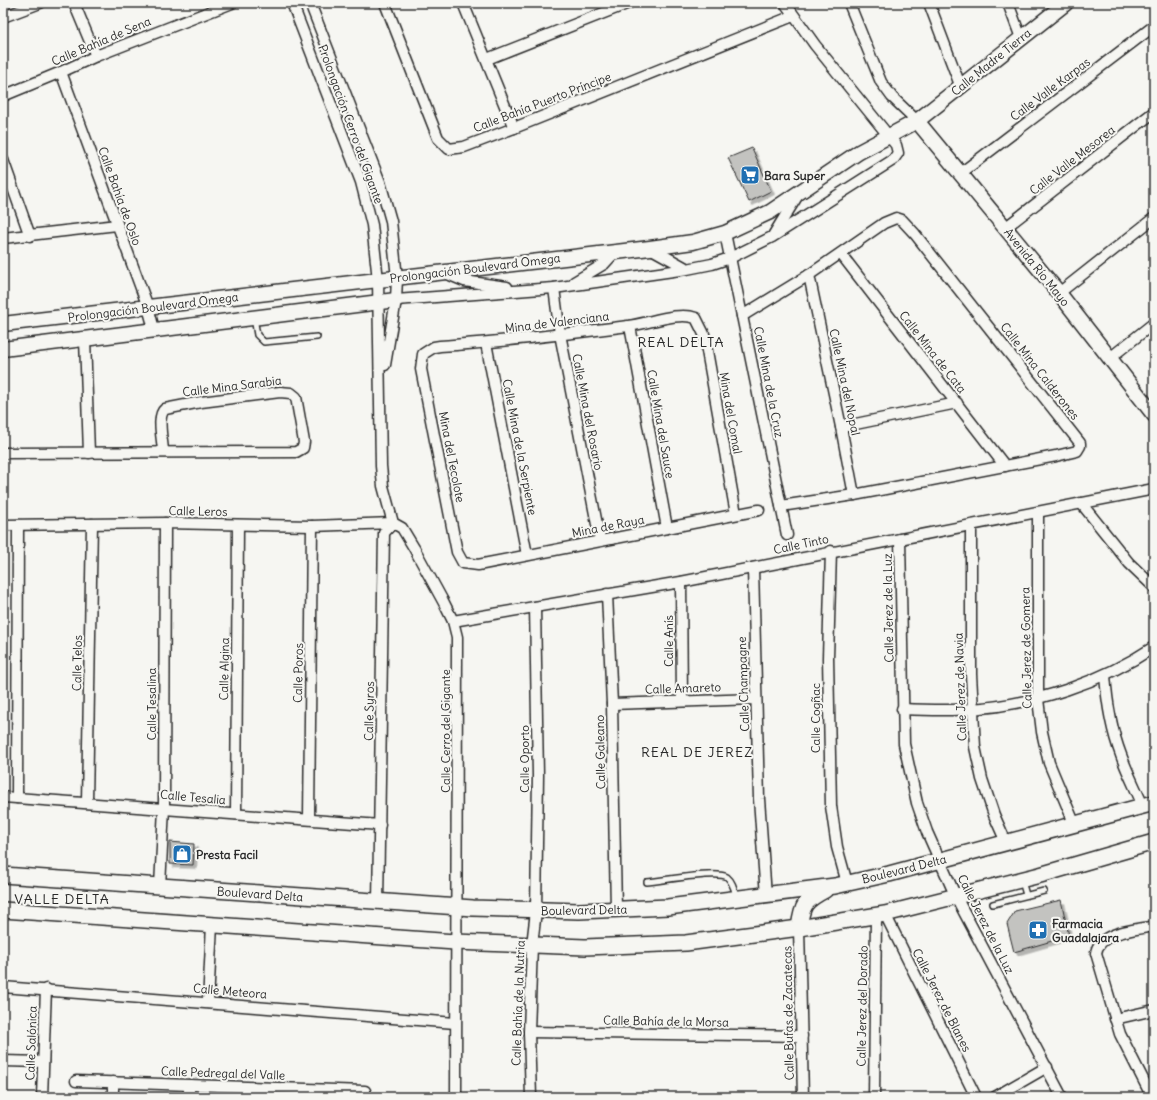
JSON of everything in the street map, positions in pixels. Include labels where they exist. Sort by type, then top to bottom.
[{"type":"main road","name":"Boulevard Delta","points":[[3,875],[457,908],[536,911],[668,907],[766,896],[841,884],[890,874],[1149,805]]},
{"type":"main road","points":[[3,910],[455,942],[585,947],[678,944],[799,928],[880,915],[1021,880],[1154,842]]},
{"type":"main road","points":[[799,928],[802,910],[805,903],[841,884]]},
{"type":"street","points":[[3,17],[40,3]]},
{"type":"street","points":[[74,3],[96,56]]},
{"type":"street","name":"Calle Bahía de Sena","points":[[3,96],[96,56],[232,3]]},
{"type":"street","name":"Prolongación Cerro del Gigante","points":[[292,3],[361,182],[372,225],[378,280]]},
{"type":"street","name":"Prolongación Cerro del Gigante","points":[[310,3],[364,140],[386,202],[394,237],[397,278]]},
{"type":"street","name":"Calle Bahía Puerto Príncipe","points":[[385,3],[434,128],[444,145],[449,149],[456,149],[514,128],[793,16]]},
{"type":"street","points":[[464,3],[514,128]]},
{"type":"street","points":[[487,59],[629,3]]},
{"type":"street","points":[[785,3],[793,16],[892,140]]},
{"type":"street","points":[[849,3],[865,46],[881,82],[899,105],[917,121]]},
{"type":"street","points":[[929,3],[960,85]]},
{"type":"street","points":[[1008,3],[1021,38]]},
{"type":"street","name":"Calle Madre Tierra","points":[[917,121],[960,85],[1066,3]]},
{"type":"street","name":"Calle Valle Karpas","points":[[961,173],[1154,26]]},
{"type":"street","name":"Calle Bahía de Oslo","points":[[61,72],[148,307],[154,329]]},
{"type":"street","name":"Calle Valle Mesorea","points":[[1005,228],[1154,112]]},
{"type":"street","name":"Prolongación Boulevard Omega","points":[[3,324],[445,273],[693,242],[725,233],[770,212],[859,152],[892,140],[917,121]]},
{"type":"street","name":"Avenida Río Mayo","points":[[917,121],[1059,293],[1154,414]]},
{"type":"street","name":"Prolongación Boulevard Omega","points":[[3,349],[396,300],[554,288],[688,269],[730,258],[772,237],[884,167],[896,157],[898,149],[892,140]]},
{"type":"street","points":[[3,160],[7,182],[30,236]]},
{"type":"street","points":[[772,237],[789,212],[798,194]]},
{"type":"street","name":"Calle Mina Calderones","points":[[742,316],[809,275],[884,223],[896,218],[902,220],[915,234],[1080,443],[1077,451],[1006,466],[854,495],[780,506]]},
{"type":"street","points":[[1059,293],[1154,218]]},
{"type":"street","points":[[3,238],[30,236],[117,224]]},
{"type":"street","name":"Calle Mina de la Cruz","points":[[725,233],[787,535]]},
{"type":"street","points":[[650,248],[688,269]]},
{"type":"street","points":[[567,286],[604,264],[615,252]]},
{"type":"street","name":"Calle Mina de Cata","points":[[840,254],[1006,466]]},
{"type":"street","points":[[445,273],[464,281],[520,290]]},
{"type":"street","name":"Calle Mina del Nopal","points":[[809,275],[854,495]]},
{"type":"street","points":[[381,386],[396,300],[397,278]]},
{"type":"street","points":[[378,280],[381,386],[381,466],[383,486],[393,524]]},
{"type":"street","name":"Calle Mina del Rosario","points":[[554,288],[560,334],[600,540]]},
{"type":"street","name":"Mina de Valenciana","points":[[423,354],[434,347],[486,343],[630,326],[684,316],[696,318]]},
{"type":"street","name":"Mina del Comal","points":[[696,318],[704,334],[736,514]]},
{"type":"street","points":[[1110,358],[1154,323]]},
{"type":"street","name":"Calle Mina del Sauce","points":[[630,326],[667,528]]},
{"type":"street","points":[[86,339],[88,453]]},
{"type":"street","name":"Calle Mina de la Serpiente","points":[[486,343],[527,555]]},
{"type":"street","name":"Mina del Tecolote","points":[[423,354],[421,368],[457,552],[463,563]]},
{"type":"street","name":"Calle Mina Sarabia","points":[[3,453],[291,452],[300,450],[304,442],[296,397],[291,393],[280,392],[201,402],[165,409],[162,411],[161,419],[164,452]]},
{"type":"street","points":[[841,427],[957,403]]},
{"type":"street","name":"Calle Tinto","points":[[452,621],[681,582],[831,551],[971,526],[1154,489]]},
{"type":"street","points":[[1082,503],[1129,563],[1154,587]]},
{"type":"street","name":"Mina de Raya","points":[[463,563],[473,565],[759,510]]},
{"type":"street","name":"Calle Jerez de Gomera","points":[[1038,512],[1038,699],[1042,732],[1049,764],[1075,825]]},
{"type":"street","name":"Calle Leros","points":[[3,525],[164,523],[312,526],[393,524]]},
{"type":"street","name":"Calle Tesalina","points":[[160,886],[164,808],[164,523]]},
{"type":"street","name":"Calle Telos","points":[[87,802],[92,524]]},
{"type":"street","name":"Calle Algina","points":[[236,814],[238,524]]},
{"type":"street","name":"Calle Cerro del Gigante","points":[[393,524],[402,528],[452,621],[458,645],[457,908],[455,942],[456,1097]]},
{"type":"street","name":"Calle Syros","points":[[378,903],[384,533],[393,524]]},
{"type":"street","points":[[17,798],[18,525]]},
{"type":"street","name":"Calle Poros","points":[[309,819],[312,526]]},
{"type":"street","name":"Calle Jerez de Navia","points":[[971,526],[972,709],[975,747],[982,779],[994,815],[1006,842]]},
{"type":"street","name":"Calle Jerez de la Luz","points":[[900,539],[902,709],[904,744],[909,774],[927,832],[956,897],[1062,1097]]},
{"type":"street","name":"Calle Cogñac","points":[[831,551],[828,658],[830,806],[838,847],[841,884]]},
{"type":"street","name":"Calle Champagne","points":[[752,568],[755,699],[760,813],[766,896]]},
{"type":"street","name":"Calle Anís","points":[[681,582],[682,701]]},
{"type":"street","name":"Calle Galeano","points":[[607,594],[612,704],[616,909]]},
{"type":"street","name":"Calle Oporto","points":[[535,607],[538,775],[536,911]]},
{"type":"street","points":[[902,709],[972,709],[1038,699],[1105,675],[1154,647]]},
{"type":"street","points":[[1105,675],[1107,705],[1112,728],[1121,756],[1149,805]]},
{"type":"street","name":"Calle Amareto","points":[[612,704],[755,699]]},
{"type":"street","name":"Calle Tesalia","points":[[3,797],[87,802],[380,825]]},
{"type":"street","name":"Calle Bahía de la Nutria","points":[[531,1097],[530,1032],[532,945],[536,911]]},
{"type":"street","name":"Calle Jerez del Dorado","points":[[874,1097],[880,915]]},
{"type":"street","name":"Calle Jerez de Blanes","points":[[880,915],[976,1097]]},
{"type":"street","points":[[208,1002],[212,925]]},
{"type":"street","points":[[1152,1097],[1120,1034],[1097,960],[1097,947],[1107,938],[1154,926]]},
{"type":"street","name":"Calle Bufas de Zacatecas","points":[[799,928],[803,1097]]},
{"type":"street","name":"Calle Meteora","points":[[3,987],[208,1002],[455,1023]]},
{"type":"street","name":"Calle Salónica","points":[[42,1097],[46,990]]},
{"type":"street","points":[[1115,1019],[1154,1010]]},
{"type":"street","name":"Calle Bahía de la Morsa","points":[[530,1032],[802,1036]]},
{"type":"street","points":[[3,1061],[43,1062]]},
{"type":"street","points":[[995,1097],[1047,1067]]},
{"type":"street","name":"Calle Pedregal del Valle","points":[[76,1081],[190,1085],[259,1092],[331,1094],[365,1091]]},
{"type":"street","points":[[113,1097],[114,1082]]},
{"type":"street","points":[[189,1097],[190,1085]]},
{"type":"lane","points":[[253,317],[257,335],[264,342],[317,337]]},
{"type":"lane","points":[[647,882],[714,874],[726,876],[733,883],[737,899]]},
{"type":"lane","points":[[1021,880],[1026,896]]},
{"type":"lane","points":[[993,904],[1044,891]]},
{"type":"building","name":"Bara Super","points":[[752,148],[771,191],[749,202],[728,158]]},
{"type":"building","name":"Presta Facil","points":[[170,842],[194,844],[193,865],[170,864]]},
{"type":"building","name":"Farmacia Guadalajara","points":[[1061,900],[1069,936],[1014,952],[1007,924],[1015,911]]},
{"type":"place","name":"Bara Super","points":[[750,175]]},
{"type":"place","name":"Presta Facil","points":[[182,854]]},
{"type":"place","name":"Farmacia Guadalajara","points":[[1038,930]]},
{"type":"district","name":"REAL DELTA","points":[[681,342]]},
{"type":"district","name":"REAL DE JEREZ","points":[[697,752]]},
{"type":"district","name":"VALLE DELTA","points":[[62,899]]}]
